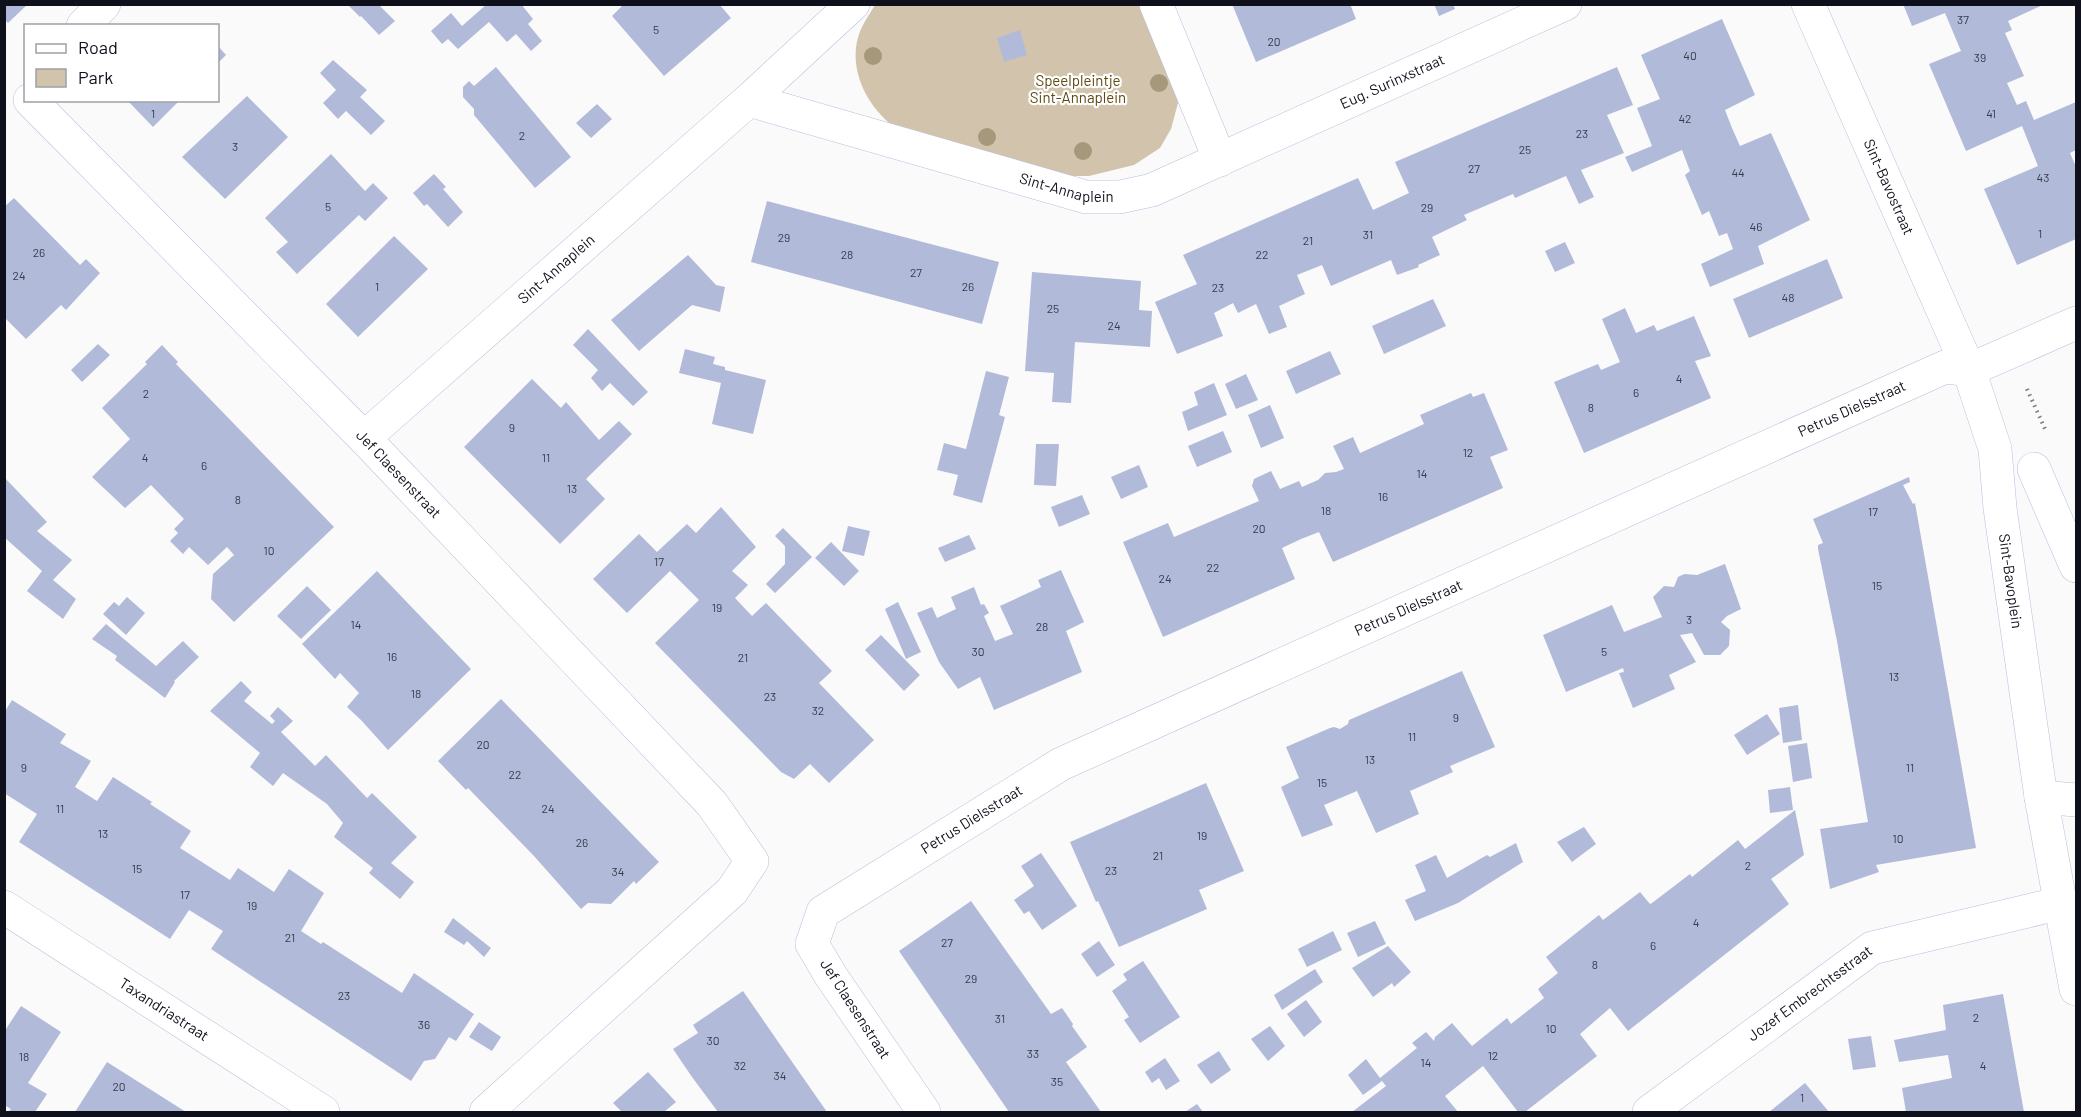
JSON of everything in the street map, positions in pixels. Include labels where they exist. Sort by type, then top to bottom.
[{"type":"street","points":[[85,24],[104,4]]},
{"type":"street","name":"Sint-Annaplein","points":[[364,438],[749,100],[853,4]]},
{"type":"street","points":[[1156,4],[1220,160]]},
{"type":"street","name":"Eug. Surinxstraat","points":[[1220,160],[1565,4]]},
{"type":"street","name":"Sint-Bavostraat","points":[[1808,4],[1969,370]]},
{"type":"street","name":"Sint-Annaplein","points":[[749,100],[1086,197],[1120,197],[1152,190],[1220,160]]},
{"type":"street","name":"Jef Claesenstraat","points":[[28,102],[364,438],[712,804],[752,861],[732,891],[486,1113]]},
{"type":"street","points":[[1969,370],[2076,323]]},
{"type":"street","name":"Petrus Dielsstraat","points":[[864,885],[1061,764],[1944,367],[1969,370]]},
{"type":"street","name":"Sint-Bavoplein","points":[[1969,370],[1995,449],[2000,508],[2041,797],[2076,989]]},
{"type":"street","points":[[2034,469],[2076,567]]},
{"type":"street","points":[[2041,797],[2076,800]]},
{"type":"street","name":"Jef Claesenstraat","points":[[864,885],[823,912],[813,944],[831,976],[924,1113]]},
{"type":"street","name":"Jozef Embrechtsstraat","points":[[1649,1113],[1872,948],[2061,903]]},
{"type":"street","name":"Taxandriastraat","points":[[4,907],[323,1113]]},
{"type":"green space","name":"Speelpleintje Sint-Annaplein","points":[[875,5],[1140,5],[1175,84],[1178,103],[1171,129],[1160,148],[1134,165],[1089,176],[1066,176],[892,125],[873,106],[860,82],[857,69],[857,42]]},
{"type":"building","points":[[4,4],[28,4],[8,23],[4,19]]},
{"type":"building","points":[[347,4],[378,4],[395,21],[379,35]]},
{"type":"building","points":[[487,4],[521,4],[533,19],[528,24],[542,41],[531,51],[516,34],[507,42],[489,22],[458,49],[448,39],[442,44],[431,31],[451,13],[462,26]]},
{"type":"building","points":[[624,4],[719,4],[731,18],[664,76],[612,16]]},
{"type":"building","points":[[1232,4],[1350,4],[1356,19],[1256,62]]},
{"type":"building","points":[[1434,4],[1453,4],[1455,9],[1439,16]]},
{"type":"building","points":[[1903,4],[2045,4],[2008,21],[2012,30],[2005,33],[2024,76],[2007,83],[2017,105],[2026,101],[2034,120],[2076,102],[2076,150],[2070,153],[2076,167],[2076,239],[2017,265],[1984,189],[2038,166],[2022,126],[1966,151],[1929,64],[1961,51],[1945,13],[1912,26]]},
{"type":"building","points":[[1722,19],[1755,95],[1725,110],[1732,128],[1740,146],[1771,133],[1810,220],[1758,246],[1764,264],[1710,287],[1701,264],[1733,249],[1727,233],[1719,236],[1709,211],[1702,215],[1685,175],[1690,171],[1682,150],[1632,172],[1625,157],[1652,146],[1637,108],[1660,99],[1641,55]]},
{"type":"building","points":[[1020,30],[1027,55],[1004,62],[997,38]]},
{"type":"building","points":[[219,47],[226,55],[219,62]]},
{"type":"building","points":[[333,60],[367,90],[360,97],[385,121],[371,135],[346,111],[338,119],[323,103],[336,90],[320,73]]},
{"type":"building","points":[[496,67],[571,157],[535,188],[474,115],[474,109],[463,97],[463,87],[469,81],[474,86]]},
{"type":"building","points":[[1617,67],[1633,105],[1607,115],[1624,153],[1581,170],[1594,197],[1579,204],[1566,176],[1515,198],[1513,194],[1464,215],[1467,220],[1432,237],[1440,255],[1418,265],[1419,267],[1397,275],[1391,260],[1331,286],[1322,265],[1297,275],[1305,294],[1279,306],[1287,327],[1269,334],[1256,304],[1238,313],[1233,303],[1214,313],[1223,336],[1177,354],[1155,302],[1197,284],[1183,255],[1358,178],[1373,210],[1409,193],[1395,162]]},
{"type":"building","points":[[247,96],[288,137],[225,199],[182,157]]},
{"type":"building","points":[[129,102],[178,102],[153,127]]},
{"type":"building","points":[[597,104],[612,119],[591,138],[576,123]]},
{"type":"building","points":[[331,154],[365,191],[373,183],[388,198],[365,221],[359,215],[297,274],[276,252],[288,242],[265,218]]},
{"type":"building","points":[[434,174],[446,187],[443,189],[463,212],[448,227],[427,204],[424,206],[413,193]]},
{"type":"building","points":[[14,198],[80,265],[86,259],[100,273],[66,310],[61,305],[26,339],[6,319],[4,320],[4,207]]},
{"type":"building","points":[[767,201],[999,262],[982,324],[751,262]]},
{"type":"building","points":[[394,236],[428,269],[358,337],[326,304]]},
{"type":"building","points":[[1565,242],[1575,263],[1555,272],[1545,251]]},
{"type":"building","points":[[688,255],[716,285],[725,287],[720,312],[692,305],[639,351],[611,320]]},
{"type":"building","points":[[1827,259],[1843,298],[1749,338],[1733,299]]},
{"type":"building","points":[[1032,272],[1141,281],[1139,310],[1152,311],[1150,347],[1075,342],[1071,403],[1052,402],[1054,373],[1025,371]]},
{"type":"building","points":[[1433,299],[1446,326],[1384,354],[1372,326]]},
{"type":"building","points":[[1625,308],[1636,333],[1654,325],[1657,331],[1694,316],[1711,356],[1695,361],[1711,398],[1584,453],[1554,382],[1598,364],[1601,370],[1620,362],[1602,319]]},
{"type":"building","points":[[588,329],[648,392],[633,406],[610,383],[602,391],[591,378],[598,370],[573,345]]},
{"type":"building","points":[[98,344],[110,355],[82,382],[71,370]]},
{"type":"building","points":[[162,345],[178,362],[176,364],[334,527],[234,622],[211,599],[213,574],[234,555],[227,547],[208,565],[189,547],[183,554],[170,541],[178,533],[174,529],[184,519],[151,485],[125,508],[92,477],[130,439],[102,408],[147,364],[145,362]]},
{"type":"building","points":[[685,349],[715,357],[713,364],[725,367],[725,370],[766,380],[753,434],[712,424],[721,383],[679,373]]},
{"type":"building","points":[[1330,351],[1341,374],[1296,394],[1286,371]]},
{"type":"building","points":[[986,371],[1009,377],[999,415],[1005,417],[982,503],[953,495],[958,475],[937,470],[944,443],[966,449]]},
{"type":"building","points":[[1246,374],[1258,400],[1236,409],[1225,384]]},
{"type":"building","points":[[532,379],[561,408],[566,402],[599,440],[619,421],[632,434],[586,479],[605,499],[560,544],[464,447]]},
{"type":"building","points":[[1214,383],[1227,415],[1188,431],[1182,412],[1198,405],[1194,392]]},
{"type":"building","points":[[1471,393],[1473,397],[1484,393],[1508,450],[1490,457],[1503,488],[1333,562],[1319,532],[1301,539],[1282,548],[1295,579],[1163,637],[1123,542],[1168,523],[1174,537],[1259,501],[1252,486],[1254,479],[1271,471],[1280,489],[1299,481],[1302,487],[1318,480],[1325,473],[1344,469],[1333,446],[1353,437],[1360,453],[1424,424],[1420,415]]},
{"type":"building","points":[[1270,405],[1284,438],[1261,448],[1248,415]]},
{"type":"building","points":[[1223,431],[1232,452],[1197,467],[1188,446]]},
{"type":"building","points":[[1036,444],[1059,444],[1056,486],[1034,485]]},
{"type":"building","points":[[1139,465],[1148,487],[1121,499],[1111,477]]},
{"type":"building","points":[[4,477],[47,522],[37,531],[72,560],[53,580],[76,599],[63,619],[27,591],[42,571],[4,537]]},
{"type":"building","points":[[1909,477],[1910,482],[1903,485],[1913,504],[1915,503],[1976,848],[1876,865],[1879,872],[1830,889],[1820,829],[1868,822],[1837,641],[1818,549],[1818,545],[1823,543],[1813,519]]},
{"type":"building","points":[[1082,495],[1090,514],[1059,527],[1051,507]]},
{"type":"building","points":[[721,507],[756,547],[732,571],[748,585],[735,598],[752,616],[766,603],[832,671],[819,683],[874,740],[829,783],[810,764],[794,779],[781,772],[655,643],[699,600],[670,571],[627,613],[593,579],[639,534],[657,552],[687,524],[696,533]]},
{"type":"building","points":[[848,526],[870,531],[864,556],[842,551]]},
{"type":"building","points":[[783,528],[812,557],[775,593],[766,584],[785,564],[785,546],[775,536]]},
{"type":"building","points":[[969,535],[976,549],[945,562],[938,548]]},
{"type":"building","points":[[831,542],[859,571],[844,586],[815,558]]},
{"type":"building","points":[[1725,564],[1741,609],[1721,622],[1730,630],[1729,646],[1720,655],[1704,655],[1692,633],[1680,635],[1696,662],[1669,675],[1675,689],[1633,708],[1619,673],[1624,672],[1623,668],[1566,692],[1543,635],[1612,605],[1624,632],[1662,617],[1653,597],[1664,586],[1674,587],[1678,577],[1682,575],[1697,575]]},
{"type":"building","points":[[1061,570],[1084,622],[1066,631],[1082,672],[994,710],[980,677],[958,689],[939,662],[917,613],[932,607],[937,618],[956,609],[951,597],[974,587],[981,605],[984,604],[989,613],[984,616],[995,641],[1013,634],[1000,606],[1041,587],[1038,580]]},
{"type":"building","points":[[377,571],[471,669],[388,750],[347,707],[359,693],[340,673],[335,679],[302,644]]},
{"type":"building","points":[[307,586],[331,610],[301,639],[277,616]]},
{"type":"building","points":[[127,597],[145,613],[126,635],[103,614],[114,602],[119,606]]},
{"type":"building","points":[[898,602],[921,652],[906,659],[885,609]]},
{"type":"building","points":[[106,624],[156,666],[183,641],[199,657],[174,681],[165,698],[115,660],[117,656],[92,639]]},
{"type":"building","points":[[881,635],[920,675],[904,691],[865,650]]},
{"type":"building","points":[[1462,671],[1495,747],[1450,766],[1453,772],[1410,791],[1419,814],[1376,833],[1357,791],[1324,805],[1333,825],[1302,837],[1281,787],[1299,778],[1286,747],[1330,728],[1340,729],[1348,724],[1349,720]]},
{"type":"building","points":[[241,681],[252,692],[244,701],[272,724],[275,721],[270,716],[278,707],[293,721],[281,732],[315,766],[326,755],[367,798],[372,793],[417,837],[391,863],[414,882],[400,899],[369,873],[373,868],[334,837],[343,823],[327,804],[283,773],[273,786],[250,767],[260,753],[210,711]]},
{"type":"building","points":[[501,699],[659,862],[636,884],[634,881],[611,904],[588,903],[581,909],[534,856],[468,788],[466,790],[438,761]]},
{"type":"building","points":[[12,700],[66,734],[60,743],[91,761],[75,787],[97,801],[113,777],[191,831],[180,848],[230,880],[238,868],[274,892],[289,869],[324,893],[301,931],[321,944],[323,942],[402,993],[414,973],[474,1014],[456,1041],[449,1037],[435,1059],[424,1061],[411,1081],[211,949],[223,931],[189,910],[170,939],[19,842],[37,814],[4,793],[4,713]]},
{"type":"building","points":[[1798,705],[1802,740],[1783,743],[1779,708]]},
{"type":"building","points":[[1767,714],[1780,734],[1747,755],[1734,735]]},
{"type":"building","points":[[1807,743],[1812,778],[1793,782],[1788,746]]},
{"type":"building","points":[[1206,783],[1244,871],[1199,890],[1207,909],[1119,947],[1098,901],[1096,902],[1070,842]]},
{"type":"building","points":[[1790,787],[1793,810],[1770,813],[1768,790]]},
{"type":"building","points":[[1795,810],[1804,855],[1771,879],[1789,904],[1628,1031],[1610,1008],[1580,1034],[1597,1056],[1525,1112],[1518,1112],[1483,1066],[1445,1096],[1458,1112],[1352,1112],[1386,1086],[1382,1081],[1363,1095],[1348,1075],[1366,1059],[1380,1078],[1417,1048],[1412,1043],[1426,1032],[1434,1041],[1435,1037],[1452,1023],[1472,1046],[1507,1018],[1511,1024],[1544,998],[1538,989],[1558,973],[1546,957],[1599,915],[1603,920],[1640,892],[1650,904],[1652,903],[1690,874],[1692,877],[1738,840],[1745,849]]},
{"type":"building","points":[[1584,827],[1596,844],[1572,862],[1557,842]]},
{"type":"building","points":[[1516,843],[1523,862],[1458,903],[1415,921],[1405,900],[1426,891],[1415,865],[1436,855],[1447,878],[1487,855],[1490,857]]},
{"type":"building","points":[[1041,853],[1077,906],[1042,930],[1029,911],[1024,914],[1014,900],[1034,886],[1021,866]]},
{"type":"building","points":[[971,901],[1051,1014],[1062,1008],[1073,1024],[1072,1026],[1087,1047],[1066,1062],[1101,1112],[1009,1112],[899,951]]},
{"type":"building","points":[[453,918],[491,948],[484,957],[467,941],[464,945],[444,932]]},
{"type":"building","points":[[1375,921],[1386,944],[1358,957],[1347,933]]},
{"type":"building","points":[[1333,931],[1342,950],[1307,967],[1298,949]]},
{"type":"building","points":[[1099,941],[1115,965],[1097,977],[1081,954]]},
{"type":"building","points":[[1388,946],[1411,972],[1394,987],[1392,983],[1373,997],[1352,968]]},
{"type":"building","points":[[1143,961],[1180,1017],[1140,1043],[1124,1020],[1129,1017],[1112,991],[1127,980],[1123,974]]},
{"type":"building","points":[[1315,969],[1323,982],[1282,1010],[1274,995]]},
{"type":"building","points":[[743,991],[827,1112],[718,1112],[692,1077],[673,1049],[698,1033],[693,1025]]},
{"type":"building","points":[[2003,994],[2024,1112],[1906,1112],[1902,1088],[1952,1078],[1948,1055],[1899,1062],[1894,1040],[1946,1030],[1943,1005]]},
{"type":"building","points":[[1306,1000],[1322,1022],[1304,1037],[1287,1014]]},
{"type":"building","points":[[21,1006],[61,1032],[28,1083],[47,1094],[35,1112],[8,1112],[11,1109],[4,1105],[4,1032]]},
{"type":"building","points":[[479,1022],[501,1037],[492,1051],[469,1037]]},
{"type":"building","points":[[1270,1026],[1285,1046],[1268,1061],[1251,1039]]},
{"type":"building","points":[[1871,1036],[1876,1067],[1853,1070],[1848,1039]]},
{"type":"building","points":[[1219,1051],[1231,1070],[1211,1084],[1197,1065]]},
{"type":"building","points":[[1165,1058],[1180,1081],[1166,1090],[1159,1078],[1152,1083],[1145,1072]]},
{"type":"building","points":[[107,1062],[186,1112],[75,1112]]},
{"type":"building","points":[[648,1072],[676,1102],[664,1112],[622,1112],[613,1103]]},
{"type":"building","points":[[1805,1083],[1829,1112],[1769,1112]]},
{"type":"building","points":[[1197,1104],[1203,1112],[1185,1112]]}]
